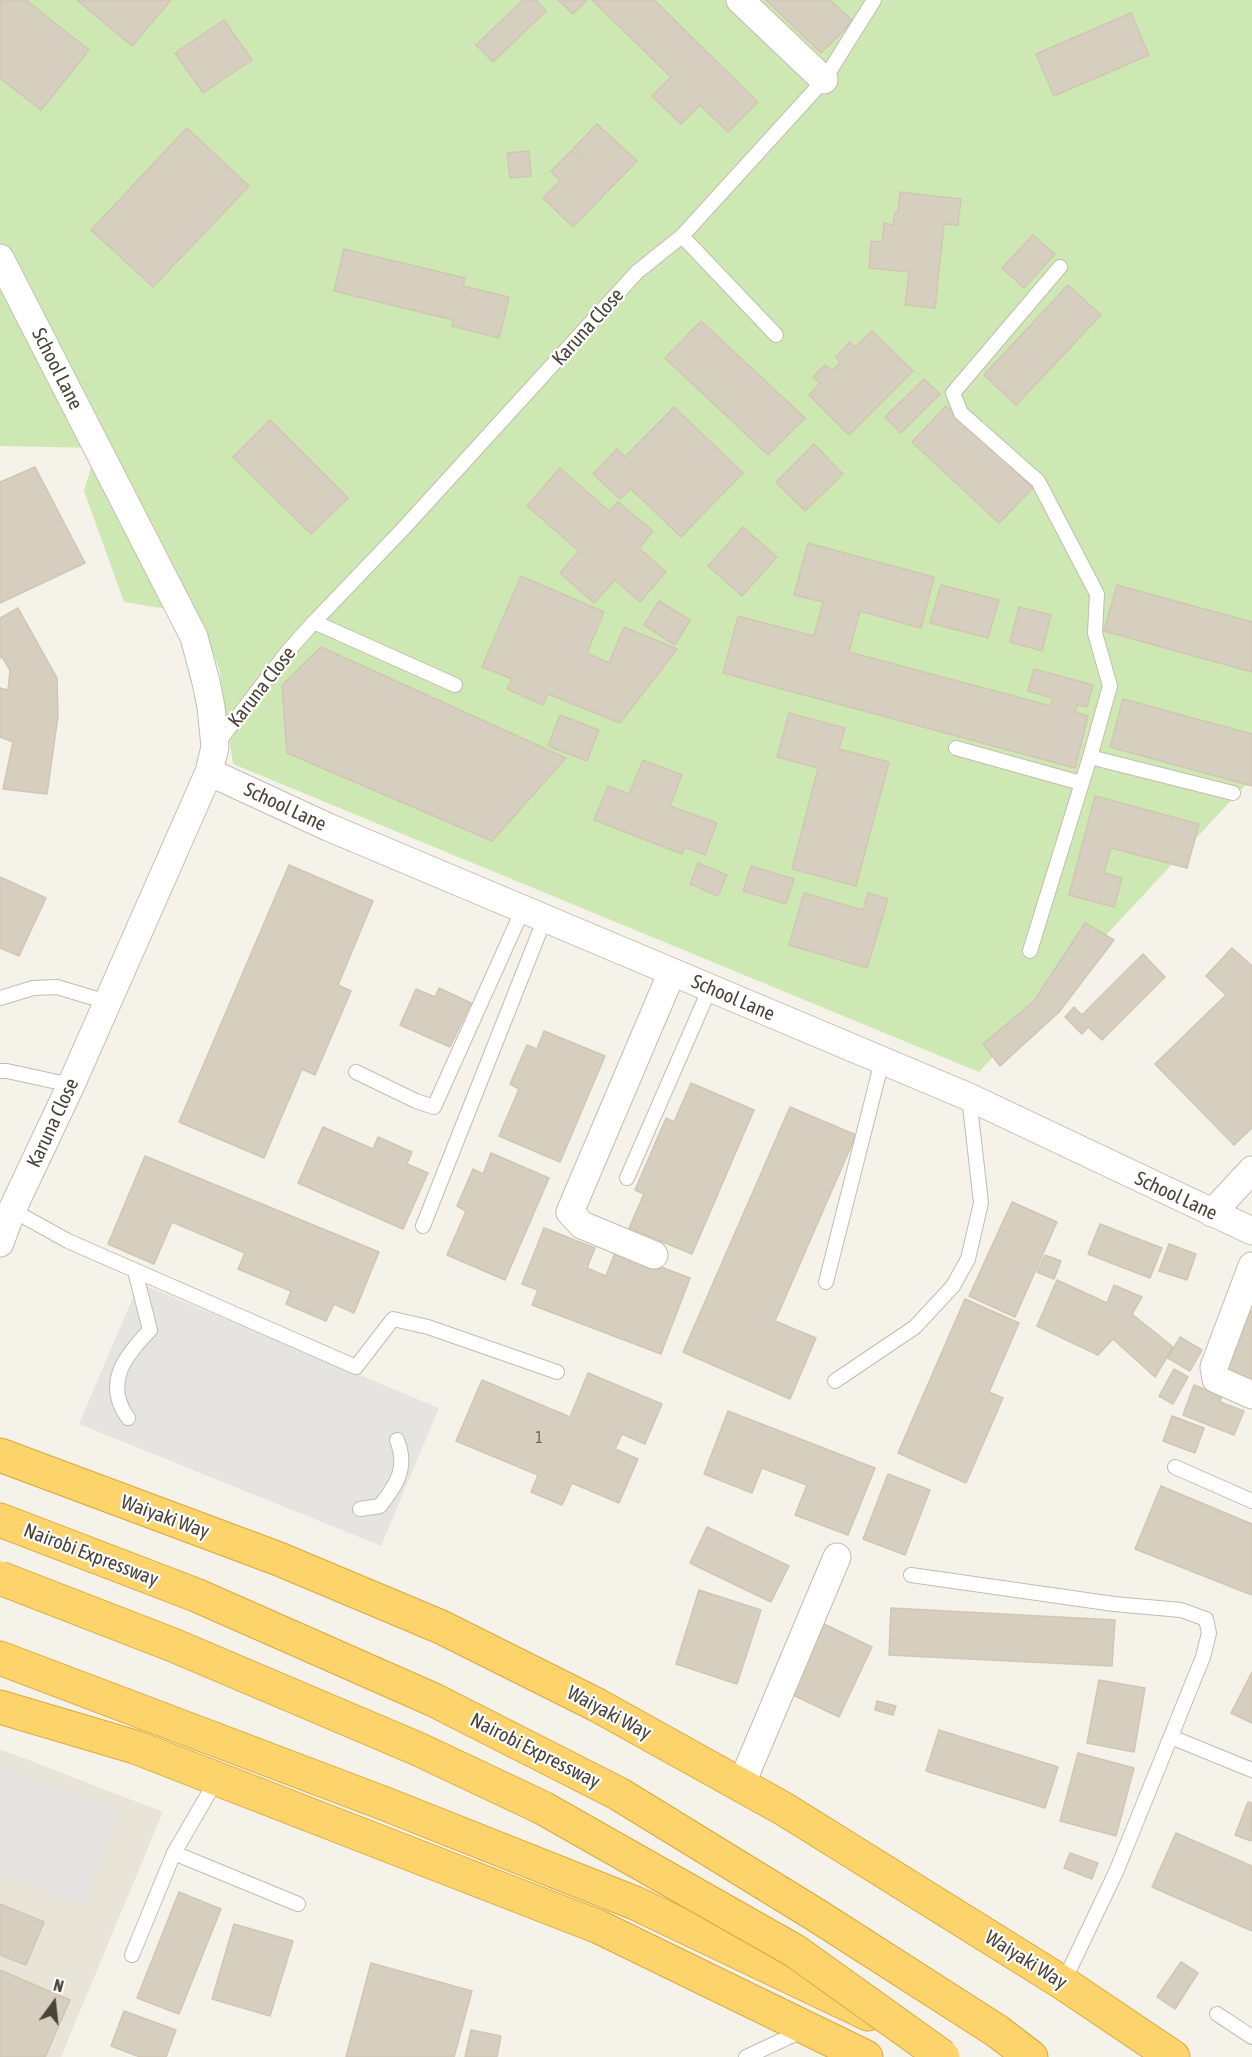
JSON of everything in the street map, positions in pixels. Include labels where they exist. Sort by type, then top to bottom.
[{"type":"highway","name":"Waiyaki Way","points":[[0,1455],[279,1559],[441,1627],[597,1705],[784,1809],[1063,1983],[1173,2057]]},
{"type":"highway","name":"Nairobi Expressway","points":[[0,1520],[196,1595],[434,1700],[619,1794],[816,1915],[997,2031],[1031,2057]]},
{"type":"highway","points":[[0,1578],[216,1663],[418,1749],[543,1808],[795,1951],[943,2057]]},
{"type":"highway","points":[[0,1658],[383,1803],[635,1903],[959,2057]]},
{"type":"highway","points":[[0,1707],[135,1747],[599,1927],[866,2057]]},
{"type":"street","points":[[740,0],[824,80]]},
{"type":"street","name":"School Lane","points":[[0,258],[194,638],[206,682],[212,759],[328,827],[969,1097],[1252,1231]]},
{"type":"street","name":"Karuna Close","points":[[0,1243],[12,1210],[71,1085],[212,759]]},
{"type":"street","points":[[654,1255],[582,1224],[570,1212],[672,972]]},
{"type":"street","points":[[1212,1213],[1252,1170]]},
{"type":"street","points":[[1252,1266],[1214,1367],[1216,1379],[1252,1395]]},
{"type":"street","points":[[741,1785],[837,1557]]},
{"type":"lane","name":"Karuna Close","points":[[212,759],[288,651],[314,622],[450,478],[637,272],[682,236],[824,80],[874,0]]},
{"type":"lane","points":[[682,236],[776,336]]},
{"type":"lane","points":[[1030,951],[1110,686],[1095,633],[1097,594],[1038,481],[961,413],[953,393],[1060,267]]},
{"type":"lane","points":[[314,622],[455,685]]},
{"type":"lane","points":[[956,748],[1081,783]]},
{"type":"lane","points":[[1090,757],[1233,793]]},
{"type":"lane","points":[[356,1072],[416,1101],[434,1107],[534,914]]},
{"type":"lane","points":[[423,1226],[534,914]]},
{"type":"lane","points":[[0,998],[33,988],[57,987],[106,1002]]},
{"type":"lane","points":[[627,1178],[710,988]]},
{"type":"lane","points":[[826,1282],[882,1061]]},
{"type":"lane","points":[[0,1071],[71,1085]]},
{"type":"lane","points":[[835,1381],[915,1327],[953,1286],[968,1259],[981,1203],[969,1097]]},
{"type":"lane","points":[[12,1210],[68,1241],[356,1367],[393,1319],[428,1327],[557,1372]]},
{"type":"lane","points":[[128,1418],[119,1406],[118,1375],[129,1352],[150,1330],[135,1271]]},
{"type":"lane","points":[[360,1509],[380,1506],[396,1486],[402,1467],[401,1451],[397,1440]]},
{"type":"lane","points":[[1175,1467],[1252,1501]]},
{"type":"lane","points":[[911,1575],[1114,1604],[1181,1610],[1206,1619],[1209,1633],[1203,1656],[1116,1872],[1063,1983]]},
{"type":"lane","points":[[1171,1737],[1252,1770]]},
{"type":"lane","points":[[132,1956],[174,1853],[218,1778]]},
{"type":"lane","points":[[174,1853],[298,1905]]},
{"type":"lane","points":[[1217,2014],[1252,2037]]},
{"type":"lane","points":[[746,2057],[806,2029]]},
{"type":"shaded area","points":[[139,1283],[439,1408],[381,1546],[79,1424]]},
{"type":"shaded area","points":[[0,1749],[163,1812],[61,2057],[0,2057]]},
{"type":"shaded area","points":[[3,1766],[120,1812],[83,1905],[0,1873],[0,1773]]},
{"type":"green space","points":[[0,0],[1252,0],[1252,778],[979,1072],[233,764],[219,668],[197,614],[124,602],[84,491],[97,448],[0,446]]},
{"type":"building","points":[[0,0],[26,0],[89,50],[41,110],[0,78]]},
{"type":"building","points":[[77,0],[171,0],[132,46]]},
{"type":"building","points":[[523,0],[536,0],[546,11],[493,62],[476,45]]},
{"type":"building","points":[[558,0],[587,0],[573,14]]},
{"type":"building","points":[[592,0],[654,0],[758,102],[728,132],[700,105],[681,124],[652,96],[671,77]]},
{"type":"building","points":[[766,0],[830,0],[853,21],[821,53]]},
{"type":"building","points":[[1131,13],[1149,55],[1054,96],[1036,54]]},
{"type":"building","points":[[224,20],[252,60],[203,93],[175,53]]},
{"type":"building","points":[[597,124],[637,161],[573,227],[543,198],[560,181],[551,171],[572,150],[582,159],[583,157],[574,148]]},
{"type":"building","points":[[187,128],[249,186],[153,287],[91,230]]},
{"type":"building","points":[[529,151],[531,176],[510,178],[507,153]]},
{"type":"building","points":[[900,192],[961,199],[958,225],[944,224],[935,308],[905,305],[909,272],[869,268],[871,241],[882,242],[884,223],[893,225],[895,212],[898,212]]},
{"type":"building","points":[[1033,235],[1055,254],[1024,288],[1002,268]]},
{"type":"building","points":[[344,249],[465,278],[463,286],[509,297],[499,338],[452,326],[453,320],[334,291]]},
{"type":"building","points":[[1068,285],[1101,315],[1016,405],[984,375]]},
{"type":"building","points":[[701,321],[805,418],[768,455],[665,358]]},
{"type":"building","points":[[872,331],[913,371],[849,435],[809,395],[820,383],[813,377],[825,365],[832,371],[841,362],[836,357],[850,342],[855,347]]},
{"type":"building","points":[[924,379],[940,394],[901,433],[885,417]]},
{"type":"building","points":[[946,406],[1033,488],[999,523],[912,442]]},
{"type":"building","points":[[674,407],[743,473],[681,537],[631,489],[620,499],[593,474],[617,449],[625,457]]},
{"type":"building","points":[[270,420],[348,498],[311,534],[233,457]]},
{"type":"building","points":[[814,444],[843,474],[805,511],[776,482]]},
{"type":"building","points":[[35,467],[85,563],[0,603],[0,482]]},
{"type":"building","points":[[560,468],[609,511],[618,502],[653,531],[639,548],[666,572],[640,602],[615,580],[594,603],[560,573],[579,551],[527,506]]},
{"type":"building","points":[[743,527],[777,557],[742,596],[708,566]]},
{"type":"building","points":[[808,543],[934,577],[921,628],[860,611],[849,652],[1051,706],[1053,698],[1028,691],[1034,669],[1093,685],[1087,707],[1077,705],[1075,712],[1088,716],[1075,768],[723,673],[738,616],[814,636],[823,602],[794,595]]},
{"type":"building","points":[[521,576],[604,612],[587,653],[609,663],[624,627],[677,649],[620,723],[548,694],[543,705],[507,689],[512,679],[482,667]]},
{"type":"building","points":[[941,585],[999,600],[988,638],[930,623]]},
{"type":"building","points":[[1117,585],[1252,622],[1252,672],[1104,631]]},
{"type":"building","points":[[659,601],[690,620],[675,645],[644,625]]},
{"type":"building","points":[[1019,607],[1051,615],[1042,651],[1010,642]]},
{"type":"building","points":[[18,608],[57,678],[58,716],[47,794],[3,789],[13,742],[0,737],[0,688],[8,690],[10,670],[2,657],[0,658],[0,618]]},
{"type":"building","points":[[321,647],[566,758],[492,841],[287,753],[282,685]]},
{"type":"building","points":[[1123,699],[1252,734],[1252,786],[1110,747]]},
{"type":"building","points":[[789,713],[845,728],[839,749],[889,762],[856,886],[792,869],[818,768],[777,757]]},
{"type":"building","points":[[560,715],[599,730],[587,761],[548,746]]},
{"type":"building","points":[[643,760],[682,775],[670,806],[717,823],[705,855],[685,847],[682,854],[594,820],[608,786],[629,794]]},
{"type":"building","points":[[1095,796],[1199,824],[1187,868],[1111,848],[1104,873],[1122,878],[1114,907],[1069,895]]},
{"type":"building","points":[[698,863],[727,875],[718,896],[690,884]]},
{"type":"building","points":[[289,865],[373,901],[338,985],[351,991],[315,1075],[302,1069],[264,1158],[179,1122]]},
{"type":"building","points":[[751,866],[794,879],[786,904],[743,891]]},
{"type":"building","points":[[0,877],[46,898],[19,956],[0,948]]},
{"type":"building","points":[[804,893],[863,910],[868,893],[888,899],[867,968],[789,945]]},
{"type":"building","points":[[1085,923],[1114,940],[1059,1012],[1000,1066],[983,1044],[1034,1001]]},
{"type":"building","points":[[1232,948],[1252,966],[1252,1128],[1234,1145],[1155,1064],[1226,995],[1206,976]]},
{"type":"building","points":[[1143,954],[1165,977],[1102,1040],[1088,1027],[1082,1034],[1065,1017],[1074,1007],[1082,1015]]},
{"type":"building","points":[[439,988],[471,1003],[450,1047],[400,1025],[416,989],[435,997]]},
{"type":"building","points":[[544,1031],[605,1056],[560,1162],[499,1136],[519,1089],[510,1084],[527,1045],[537,1049]]},
{"type":"building","points":[[691,1083],[754,1110],[692,1254],[629,1228],[644,1194],[635,1190],[666,1118],[674,1122]]},
{"type":"building","points":[[790,1107],[856,1135],[775,1321],[816,1338],[790,1399],[683,1352]]},
{"type":"building","points":[[323,1127],[373,1149],[378,1137],[412,1152],[407,1164],[428,1173],[403,1229],[298,1183]]},
{"type":"building","points":[[491,1153],[549,1178],[505,1280],[447,1255],[466,1211],[457,1206],[473,1169],[483,1174]]},
{"type":"building","points":[[145,1156],[379,1252],[354,1313],[334,1304],[326,1321],[286,1304],[291,1291],[238,1269],[245,1253],[172,1222],[154,1264],[108,1244]]},
{"type":"building","points":[[1012,1202],[1057,1222],[1015,1317],[969,1296]]},
{"type":"building","points":[[1100,1224],[1162,1248],[1150,1278],[1088,1254]]},
{"type":"building","points":[[544,1228],[595,1248],[587,1268],[606,1276],[616,1250],[690,1278],[661,1354],[532,1305],[538,1290],[522,1284]]},
{"type":"building","points":[[1169,1244],[1196,1254],[1187,1280],[1159,1271]]},
{"type":"building","points":[[1045,1255],[1061,1261],[1054,1279],[1037,1272]]},
{"type":"building","points":[[1057,1280],[1107,1303],[1114,1285],[1142,1297],[1132,1314],[1173,1347],[1155,1377],[1113,1339],[1098,1355],[1037,1326]]},
{"type":"building","points":[[965,1299],[1019,1323],[989,1392],[1003,1398],[966,1483],[898,1453]]},
{"type":"building","points":[[1250,1311],[1252,1311],[1252,1381],[1227,1371]]},
{"type":"building","points":[[1180,1337],[1202,1350],[1190,1371],[1168,1358]]},
{"type":"building","points":[[1174,1369],[1188,1377],[1173,1404],[1159,1396]]},
{"type":"building","points":[[588,1373],[662,1404],[645,1444],[622,1434],[615,1449],[638,1459],[619,1503],[572,1483],[562,1505],[531,1492],[538,1475],[456,1441],[482,1380],[570,1417]]},
{"type":"building","points":[[1194,1385],[1222,1396],[1220,1402],[1244,1411],[1234,1435],[1183,1415]]},
{"type":"building","points":[[728,1411],[875,1468],[848,1535],[795,1515],[807,1485],[762,1468],[752,1493],[704,1474]]},
{"type":"building","points":[[1172,1416],[1204,1428],[1195,1453],[1163,1441]]},
{"type":"building","points":[[888,1474],[930,1490],[905,1555],[863,1539]]},
{"type":"building","points":[[1161,1486],[1252,1524],[1252,1595],[1135,1549]]},
{"type":"building","points":[[707,1527],[789,1566],[771,1602],[690,1563]]},
{"type":"building","points":[[699,1590],[761,1610],[737,1684],[676,1664]]},
{"type":"building","points":[[891,1608],[1115,1620],[1112,1666],[889,1655]]},
{"type":"building","points":[[822,1623],[872,1647],[839,1717],[789,1693]]},
{"type":"building","points":[[1252,1672],[1252,1723],[1231,1713]]},
{"type":"building","points":[[1099,1680],[1145,1688],[1134,1752],[1087,1743]]},
{"type":"building","points":[[877,1701],[896,1706],[893,1715],[875,1710]]},
{"type":"building","points":[[939,1730],[1058,1767],[1045,1808],[926,1771]]},
{"type":"building","points":[[1078,1753],[1134,1768],[1116,1836],[1060,1821]]},
{"type":"building","points":[[1248,1802],[1252,1803],[1251,1841],[1235,1835]]},
{"type":"building","points":[[1176,1833],[1252,1866],[1252,1931],[1152,1887]]},
{"type":"building","points":[[1070,1853],[1098,1863],[1092,1879],[1064,1868]]},
{"type":"building","points":[[179,1892],[221,1909],[179,2014],[137,1998]]},
{"type":"building","points":[[0,1904],[44,1922],[26,1965],[0,1955]]},
{"type":"building","points":[[234,1924],[293,1941],[270,2016],[212,1999]]},
{"type":"building","points":[[1181,1962],[1198,1973],[1175,2009],[1157,1997]]},
{"type":"building","points":[[371,1963],[472,1991],[454,2057],[346,2057]]},
{"type":"building","points":[[0,1970],[70,2000],[45,2057],[0,2057]]},
{"type":"building","points":[[124,2011],[176,2030],[166,2057],[140,2057],[111,2046]]},
{"type":"building","points":[[471,2030],[501,2036],[497,2057],[465,2057]]}]
